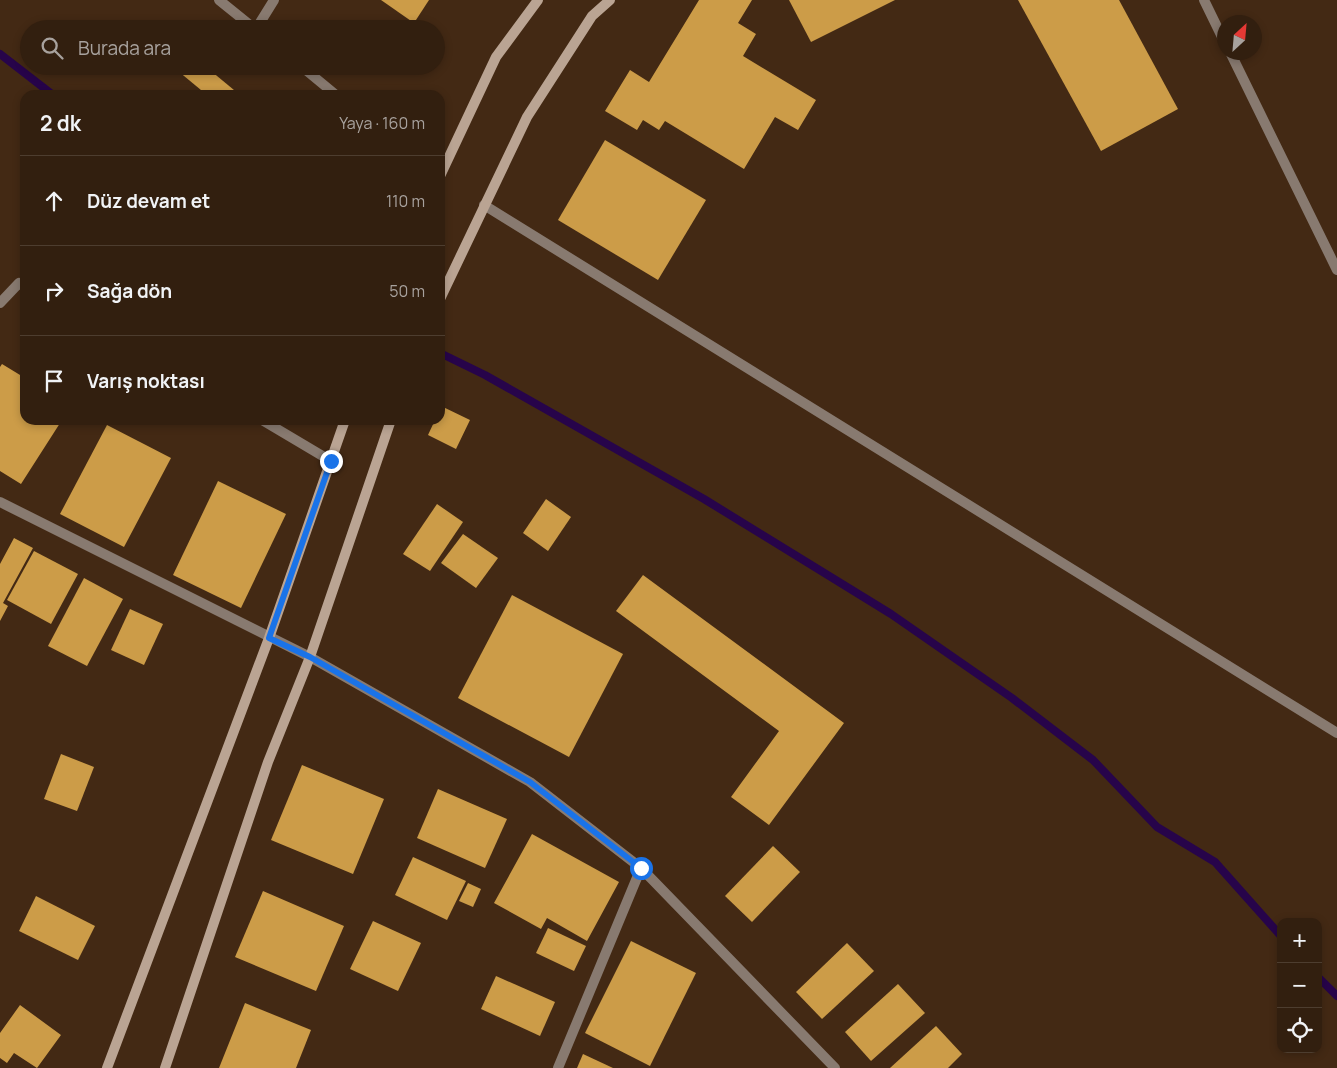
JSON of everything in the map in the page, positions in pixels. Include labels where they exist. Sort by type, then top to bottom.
[{"type":"main road","points":[[445,165],[496,57],[538,0]]},
{"type":"main road","points":[[445,287],[527,116],[592,16],[610,0]]},
{"type":"main road","points":[[107,1068],[269,638],[344,425]]},
{"type":"main road","points":[[164,1068],[268,762],[310,657],[389,425]]},
{"type":"street","points":[[219,0],[244,20]]},
{"type":"street","points":[[261,20],[274,0]]},
{"type":"street","points":[[1204,0],[1217,27]]},
{"type":"street","points":[[1234,60],[1337,270]]},
{"type":"street","points":[[312,75],[330,90]]},
{"type":"street","points":[[484,205],[1337,733]]},
{"type":"street","points":[[0,304],[20,284]]},
{"type":"street","points":[[270,425],[331,461]]},
{"type":"street","points":[[0,502],[310,657],[530,782],[641,868],[836,1068]]},
{"type":"street","points":[[558,1068],[641,868]]},
{"type":"building","points":[[381,0],[429,0],[416,20],[410,20]]},
{"type":"building","points":[[699,0],[752,0],[738,23],[756,34],[743,56],[816,100],[798,130],[775,117],[744,169],[665,121],[659,130],[643,120],[637,130],[605,111],[630,70],[649,82]]},
{"type":"building","points":[[789,0],[895,0],[811,42]]},
{"type":"building","points":[[1018,0],[1119,0],[1178,109],[1101,151]]},
{"type":"building","points":[[183,75],[216,75],[234,90],[201,90]]},
{"type":"building","points":[[605,140],[706,200],[658,280],[558,220]]},
{"type":"building","points":[[2,364],[20,375],[20,425],[59,425],[21,484],[0,471],[0,367]]},
{"type":"building","points":[[445,408],[470,420],[456,449],[428,435],[433,425],[445,425]]},
{"type":"building","points":[[107,425],[171,458],[124,547],[60,514]]},
{"type":"building","points":[[218,481],[286,514],[241,608],[173,575]]},
{"type":"building","points":[[546,499],[571,517],[548,551],[523,533]]},
{"type":"building","points":[[437,504],[463,522],[430,571],[403,554]]},
{"type":"building","points":[[463,534],[498,558],[476,588],[441,563]]},
{"type":"building","points":[[14,538],[33,548],[3,603],[8,606],[0,621],[0,564]]},
{"type":"building","points":[[34,551],[78,574],[51,624],[7,600]]},
{"type":"building","points":[[643,575],[844,723],[769,825],[731,797],[779,731],[616,611]]},
{"type":"building","points":[[84,578],[123,599],[87,666],[48,646]]},
{"type":"building","points":[[512,595],[623,654],[569,757],[458,698]]},
{"type":"building","points":[[130,609],[163,624],[144,665],[111,650]]},
{"type":"building","points":[[61,754],[94,767],[77,811],[44,799]]},
{"type":"building","points":[[302,765],[384,799],[353,874],[271,840]]},
{"type":"building","points":[[438,789],[507,819],[485,868],[417,838]]},
{"type":"building","points":[[532,834],[619,882],[587,941],[547,918],[541,929],[494,903]]},
{"type":"building","points":[[773,846],[800,872],[752,922],[725,896]]},
{"type":"building","points":[[413,857],[466,881],[447,920],[395,895]]},
{"type":"building","points":[[468,883],[481,889],[473,907],[459,901]]},
{"type":"building","points":[[263,891],[344,926],[316,991],[235,957]]},
{"type":"building","points":[[36,896],[95,926],[78,960],[19,931]]},
{"type":"building","points":[[373,921],[421,943],[398,991],[350,969]]},
{"type":"building","points":[[548,928],[586,946],[574,971],[536,953]]},
{"type":"building","points":[[631,941],[696,973],[650,1066],[585,1033]]},
{"type":"building","points":[[847,943],[874,971],[822,1019],[796,992]]},
{"type":"building","points":[[496,976],[555,1002],[540,1036],[481,1009]]},
{"type":"building","points":[[898,984],[925,1013],[871,1061],[845,1032]]},
{"type":"building","points":[[245,1003],[311,1030],[296,1068],[219,1068]]},
{"type":"building","points":[[20,1005],[61,1035],[37,1068],[14,1053],[7,1063],[0,1058],[0,1033]]},
{"type":"building","points":[[936,1026],[962,1054],[948,1068],[890,1068]]},
{"type":"building","points":[[583,1054],[613,1068],[577,1068]]},
{"type":"waterway","points":[[0,54],[20,69]]},
{"type":"waterway","points":[[27,75],[47,90]]},
{"type":"waterway","points":[[445,355],[485,375],[704,499],[891,614],[1012,698],[1093,760],[1157,827],[1215,862],[1277,932]]},
{"type":"waterway","points":[[1322,981],[1337,996]]},
{"type":"route","points":[[331,461],[269,638],[310,657],[530,782],[641,868]]}]
